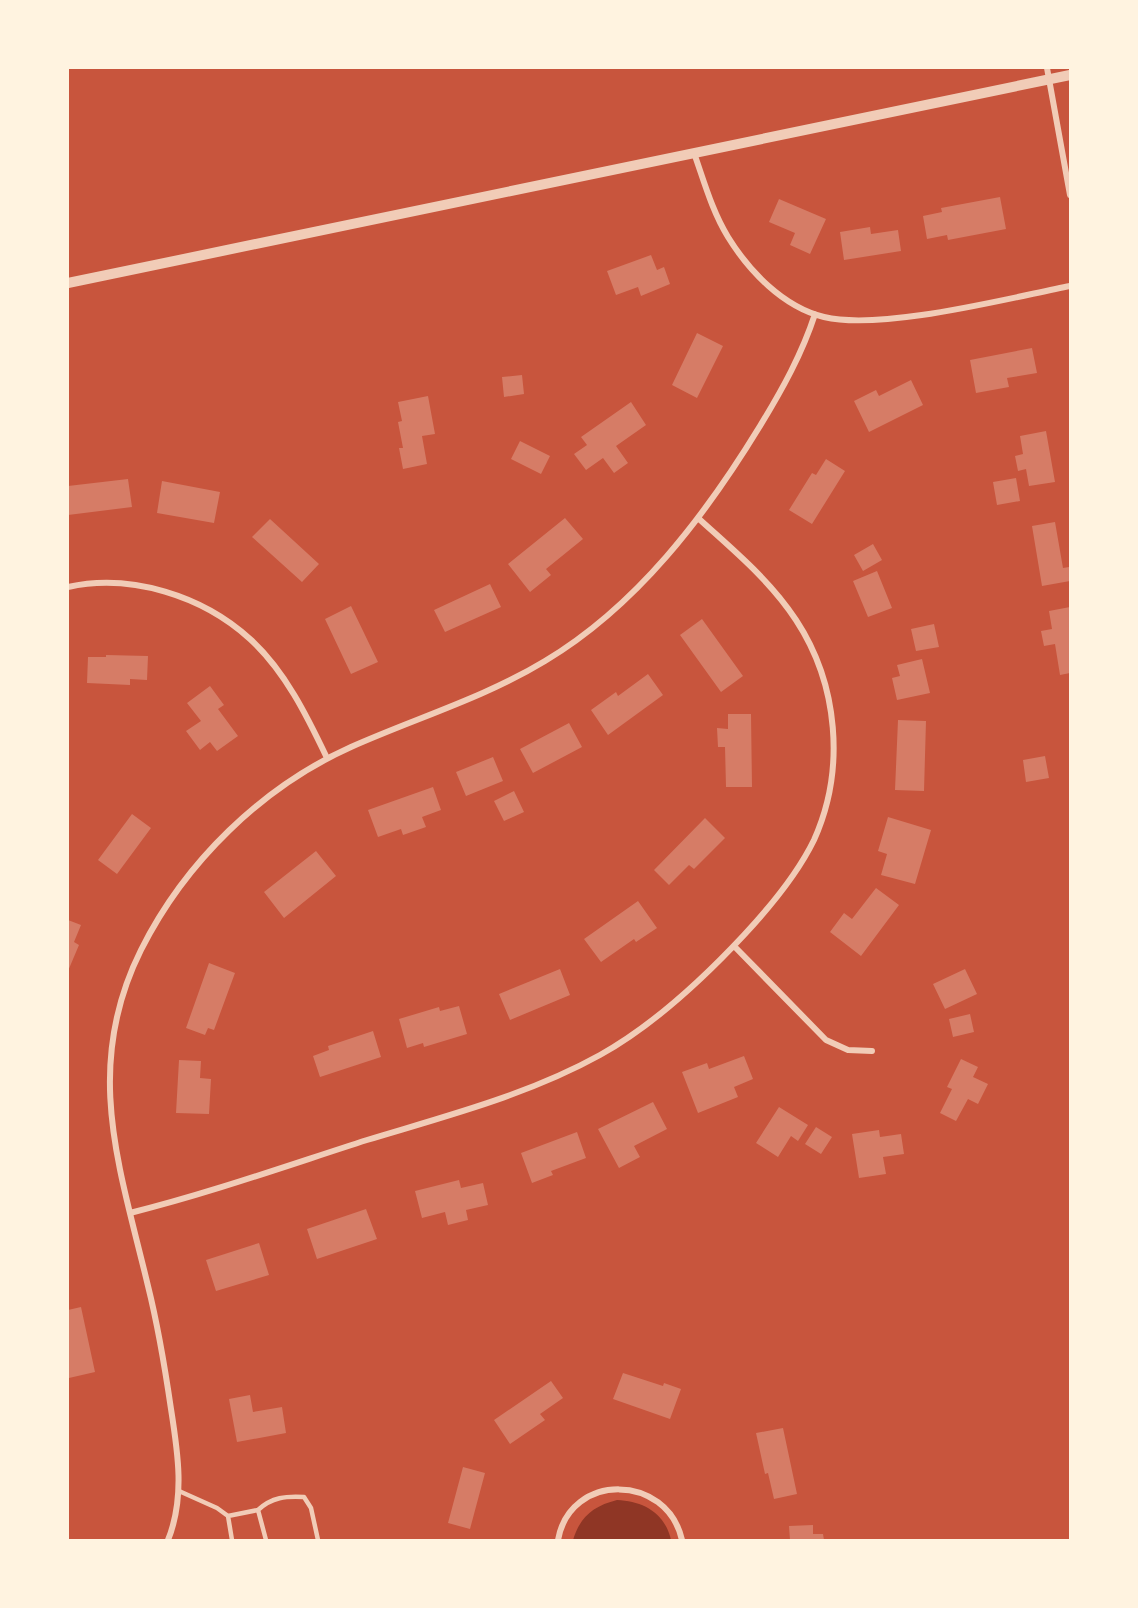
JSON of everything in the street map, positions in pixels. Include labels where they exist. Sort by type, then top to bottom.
[{"type":"street","points":[[1047,68],[1071,195]]},
{"type":"street","points":[[68,283],[1071,75]]},
{"type":"street","points":[[694,153],[714,210],[737,251],[771,289],[815,314],[859,320],[910,315],[1071,286]]},
{"type":"street","points":[[168,1540],[179,1491],[176,1443],[165,1367],[117,1166],[109,1094],[112,1050],[119,1012],[140,951],[175,891],[215,845],[285,784],[327,758],[471,699],[545,661],[578,639],[619,604],[698,518],[734,468],[804,347],[815,314]]},
{"type":"street","points":[[130,1213],[449,1115],[565,1073],[620,1043],[662,1013],[734,946],[780,893],[813,843],[828,798],[835,754],[834,732],[822,677],[797,621],[758,573],[698,518]]},
{"type":"street","points":[[68,586],[110,581],[146,586],[180,596],[227,621],[250,639],[275,668],[301,707],[327,758]]},
{"type":"street","points":[[734,946],[826,1040],[848,1050],[872,1051]]},
{"type":"street","points":[[558,1540],[564,1522],[574,1509],[587,1498],[616,1488],[638,1491],[658,1501],[677,1524],[682,1540]]},
{"type":"lane","points":[[179,1491],[217,1508],[228,1516],[232,1540]]},
{"type":"lane","points":[[228,1516],[258,1510],[267,1501],[304,1497],[311,1508],[318,1540]]},
{"type":"lane","points":[[258,1510],[266,1540]]},
{"type":"shaded area","points":[[617,1500],[636,1503],[652,1510],[664,1522],[671,1540],[573,1540],[579,1525],[594,1509]]},
{"type":"building","points":[[1000,197],[1006,229],[948,240],[947,235],[927,239],[923,216],[942,212],[941,208]]},
{"type":"building","points":[[779,199],[826,219],[810,254],[790,245],[795,233],[769,222]]},
{"type":"building","points":[[870,227],[871,234],[898,230],[901,251],[844,260],[840,232]]},
{"type":"building","points":[[651,255],[657,270],[664,267],[670,284],[641,296],[638,287],[616,295],[607,271]]},
{"type":"building","points":[[697,333],[723,346],[697,398],[672,385]]},
{"type":"building","points":[[1032,348],[1037,373],[1007,378],[1009,387],[976,393],[970,360]]},
{"type":"building","points":[[522,375],[524,394],[504,397],[502,377]]},
{"type":"building","points":[[911,380],[923,405],[869,432],[854,401],[876,390],[879,396]]},
{"type":"building","points":[[428,396],[435,434],[422,436],[427,464],[403,469],[399,448],[403,448],[398,422],[402,421],[398,402]]},
{"type":"building","points":[[631,402],[646,425],[616,446],[628,463],[614,473],[603,458],[586,470],[574,454],[587,445],[581,437]]},
{"type":"building","points":[[1046,431],[1055,482],[1029,486],[1026,469],[1018,471],[1015,456],[1023,454],[1020,436]]},
{"type":"building","points":[[520,441],[550,456],[541,474],[511,459]]},
{"type":"building","points":[[826,459],[845,471],[812,524],[789,510],[812,473],[816,475]]},
{"type":"building","points":[[1016,478],[1020,501],[997,505],[993,482]]},
{"type":"building","points":[[128,479],[132,507],[68,515],[68,486]]},
{"type":"building","points":[[162,481],[220,492],[214,523],[157,513]]},
{"type":"building","points":[[565,518],[583,539],[546,569],[551,575],[530,592],[508,564]]},
{"type":"building","points":[[270,519],[319,564],[302,582],[252,537]]},
{"type":"building","points":[[1055,522],[1063,568],[1069,567],[1070,581],[1042,586],[1032,526]]},
{"type":"building","points":[[873,544],[882,560],[863,571],[854,555]]},
{"type":"building","points":[[877,571],[892,608],[868,617],[853,581]]},
{"type":"building","points":[[490,584],[501,607],[445,632],[434,610]]},
{"type":"building","points":[[351,606],[378,662],[351,674],[325,619]]},
{"type":"building","points":[[1070,607],[1070,673],[1060,675],[1055,644],[1044,646],[1041,631],[1052,629],[1049,611]]},
{"type":"building","points":[[702,619],[743,676],[721,692],[680,635]]},
{"type":"building","points":[[934,624],[939,647],[916,651],[911,629]]},
{"type":"building","points":[[106,655],[148,656],[147,680],[130,679],[130,685],[87,683],[88,657],[106,657]]},
{"type":"building","points":[[922,659],[930,693],[897,700],[892,678],[900,676],[897,665]]},
{"type":"building","points":[[648,674],[663,695],[608,735],[591,710],[616,692],[618,696]]},
{"type":"building","points":[[210,686],[224,705],[218,709],[238,736],[217,751],[210,742],[200,750],[186,731],[201,721],[187,703]]},
{"type":"building","points":[[728,714],[751,714],[752,787],[726,787],[725,747],[718,747],[717,728],[728,729]]},
{"type":"building","points":[[898,720],[926,721],[924,791],[895,790]]},
{"type":"building","points":[[569,723],[582,747],[533,773],[520,749]]},
{"type":"building","points":[[1045,756],[1049,778],[1026,782],[1023,760]]},
{"type":"building","points":[[493,757],[503,781],[466,796],[456,772]]},
{"type":"building","points":[[433,787],[441,810],[422,817],[426,827],[403,835],[401,829],[378,837],[368,810]]},
{"type":"building","points":[[514,791],[524,812],[504,821],[494,801]]},
{"type":"building","points":[[132,814],[151,828],[117,874],[98,860]]},
{"type":"building","points":[[888,817],[931,830],[915,884],[881,875],[887,854],[878,851]]},
{"type":"building","points":[[705,818],[725,838],[694,869],[689,865],[669,885],[654,870]]},
{"type":"building","points":[[316,851],[336,876],[284,918],[264,892]]},
{"type":"building","points":[[876,888],[899,905],[861,956],[830,932],[844,913],[852,919]]},
{"type":"building","points":[[638,901],[657,928],[636,942],[634,939],[601,962],[584,939]]},
{"type":"building","points":[[68,920],[81,925],[74,942],[79,945],[68,971]]},
{"type":"building","points":[[209,963],[235,973],[214,1030],[208,1028],[205,1035],[186,1028]]},
{"type":"building","points":[[560,969],[570,995],[510,1020],[499,994]]},
{"type":"building","points":[[965,969],[977,994],[945,1009],[933,984]]},
{"type":"building","points":[[459,1006],[467,1034],[424,1047],[423,1043],[407,1048],[399,1019],[439,1007],[440,1011]]},
{"type":"building","points":[[970,1014],[974,1032],[953,1037],[949,1019]]},
{"type":"building","points":[[373,1031],[381,1057],[320,1077],[313,1056],[329,1050],[328,1046]]},
{"type":"building","points":[[744,1056],[753,1079],[734,1087],[738,1097],[698,1113],[682,1072],[707,1063],[709,1069]]},
{"type":"building","points":[[961,1059],[978,1067],[973,1077],[988,1084],[978,1104],[968,1099],[956,1121],[940,1113],[952,1089],[947,1087]]},
{"type":"building","points":[[179,1060],[201,1061],[200,1078],[211,1079],[209,1114],[176,1113]]},
{"type":"building","points":[[653,1102],[667,1129],[634,1146],[640,1157],[619,1168],[598,1129]]},
{"type":"building","points":[[779,1107],[808,1125],[798,1141],[791,1136],[778,1157],[756,1143]]},
{"type":"building","points":[[816,1127],[832,1137],[821,1154],[805,1144]]},
{"type":"building","points":[[879,1130],[880,1137],[901,1134],[904,1154],[883,1157],[886,1174],[859,1178],[852,1134]]},
{"type":"building","points":[[577,1132],[586,1158],[551,1171],[553,1175],[532,1183],[521,1153]]},
{"type":"building","points":[[459,1180],[461,1188],[483,1183],[488,1205],[466,1210],[468,1220],[448,1225],[445,1212],[422,1218],[415,1191]]},
{"type":"building","points":[[366,1209],[377,1239],[317,1259],[307,1229]]},
{"type":"building","points":[[259,1243],[269,1275],[216,1291],[206,1260]]},
{"type":"building","points":[[81,1307],[95,1372],[69,1378],[68,1310]]},
{"type":"building","points":[[623,1373],[663,1386],[664,1383],[681,1389],[670,1419],[613,1399]]},
{"type":"building","points":[[551,1381],[563,1398],[540,1414],[545,1420],[510,1444],[494,1420]]},
{"type":"building","points":[[250,1395],[253,1412],[282,1407],[286,1433],[237,1442],[229,1399]]},
{"type":"building","points":[[783,1428],[797,1494],[774,1499],[768,1473],[765,1474],[756,1433]]},
{"type":"building","points":[[463,1467],[485,1473],[470,1529],[448,1523]]},
{"type":"building","points":[[813,1525],[813,1534],[823,1534],[824,1540],[790,1540],[789,1526]]}]
